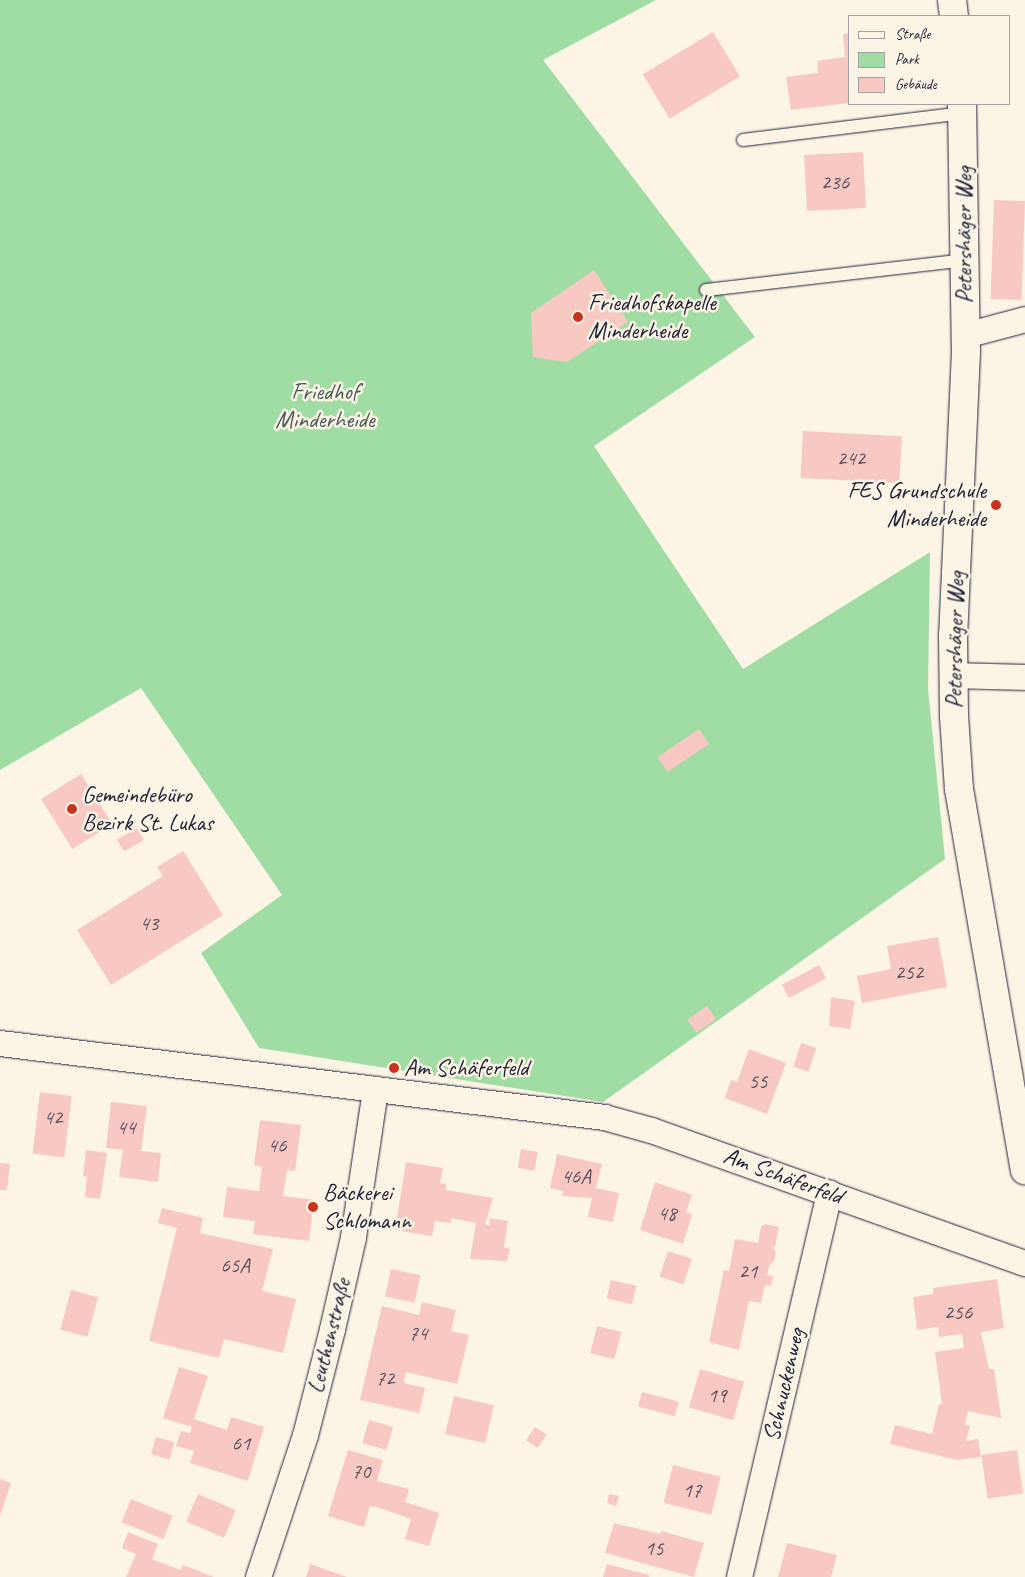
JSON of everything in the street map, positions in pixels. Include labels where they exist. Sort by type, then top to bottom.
[{"type":"street","points":[[952,0],[954,15]]},
{"type":"street","name":"Petershäger Weg","points":[[963,108],[965,335],[953,674],[959,789],[1025,1170]]},
{"type":"street","points":[[965,335],[1025,319]]},
{"type":"street","points":[[953,674],[1025,677]]},
{"type":"street","name":"Am Schäferfeld","points":[[0,1042],[604,1117],[829,1192],[1025,1263]]},
{"type":"street","name":"Leuthenstraße","points":[[258,1577],[302,1445],[332,1329],[353,1237],[376,1089]]},
{"type":"street","name":"Schnuckenweg","points":[[739,1577],[829,1192]]},
{"type":"lane","points":[[743,140],[963,108]]},
{"type":"lane","points":[[706,290],[964,260]]},
{"type":"green space","name":"Friedhof Minderheide","points":[[0,0],[656,0],[543,60],[755,337],[594,446],[743,669],[930,552],[928,689],[945,859],[603,1102],[259,1048],[201,953],[282,895],[141,688],[0,770]]},
{"type":"building","points":[[713,32],[740,77],[669,119],[643,74]]},
{"type":"building","points":[[848,33],[848,103],[791,110],[786,77],[818,73],[817,61],[845,57],[843,34]]},
{"type":"building","points":[[863,152],[866,208],[807,211],[804,155]]},
{"type":"building","points":[[994,200],[1025,201],[1022,300],[991,299]]},
{"type":"building","name":"Friedhofskapelle Minderheide","points":[[594,270],[628,322],[567,362],[533,357],[531,313]]},
{"type":"building","points":[[803,431],[902,436],[899,483],[801,478]]},
{"type":"building","points":[[699,729],[709,744],[668,772],[658,757]]},
{"type":"building","points":[[81,774],[112,824],[72,849],[41,799]]},
{"type":"building","points":[[137,828],[144,840],[124,852],[117,840]]},
{"type":"building","points":[[183,851],[223,915],[111,985],[77,930],[163,876],[157,867]]},
{"type":"building","points":[[938,937],[947,987],[862,1003],[857,976],[891,969],[887,946]]},
{"type":"building","points":[[819,965],[826,978],[789,998],[782,985]]},
{"type":"building","points":[[831,997],[855,1001],[850,1029],[829,1026]]},
{"type":"building","points":[[707,1006],[716,1019],[697,1033],[687,1020]]},
{"type":"building","points":[[801,1043],[816,1048],[808,1072],[793,1067]]},
{"type":"building","points":[[749,1049],[786,1063],[767,1114],[725,1098],[731,1080],[737,1082]]},
{"type":"building","points":[[40,1092],[72,1096],[64,1157],[32,1154]]},
{"type":"building","points":[[111,1102],[147,1106],[141,1151],[161,1153],[158,1182],[119,1177],[123,1150],[106,1148]]},
{"type":"building","points":[[260,1120],[301,1125],[295,1171],[287,1170],[283,1196],[314,1200],[309,1241],[253,1234],[255,1221],[223,1217],[227,1187],[259,1191],[262,1167],[254,1165]]},
{"type":"building","points":[[521,1149],[538,1152],[534,1171],[518,1168]]},
{"type":"building","points":[[86,1150],[107,1153],[100,1199],[85,1197],[87,1177],[83,1176]]},
{"type":"building","points":[[557,1154],[602,1164],[596,1188],[619,1193],[613,1222],[588,1217],[592,1198],[562,1196],[563,1191],[550,1188]]},
{"type":"building","points":[[406,1162],[443,1168],[440,1183],[446,1184],[446,1190],[493,1198],[485,1224],[489,1225],[490,1218],[508,1221],[504,1247],[510,1249],[507,1261],[470,1259],[476,1223],[451,1218],[451,1223],[435,1221],[432,1236],[395,1230]]},
{"type":"building","points":[[0,1163],[10,1164],[7,1190],[0,1190]]},
{"type":"building","points":[[655,1182],[692,1195],[686,1212],[692,1214],[683,1244],[640,1230]]},
{"type":"building","points":[[162,1208],[203,1218],[200,1233],[273,1249],[262,1291],[296,1299],[283,1353],[224,1339],[219,1358],[149,1341],[177,1228],[158,1223]]},
{"type":"building","points":[[765,1224],[779,1227],[775,1247],[772,1247],[776,1252],[774,1261],[770,1264],[767,1275],[773,1276],[771,1286],[765,1285],[761,1303],[749,1301],[739,1350],[709,1342],[724,1270],[729,1271],[735,1239],[758,1243],[761,1227]]},
{"type":"building","points":[[668,1251],[692,1259],[683,1284],[660,1277]]},
{"type":"building","points":[[391,1269],[420,1275],[415,1303],[385,1296]]},
{"type":"building","points":[[997,1279],[1004,1328],[981,1332],[989,1369],[994,1369],[1001,1418],[968,1411],[965,1425],[970,1426],[966,1441],[978,1439],[981,1457],[957,1460],[890,1444],[895,1425],[932,1434],[939,1404],[942,1404],[935,1352],[964,1348],[962,1334],[939,1337],[938,1327],[917,1330],[913,1297],[933,1294],[933,1288]]},
{"type":"building","points":[[611,1280],[636,1286],[632,1304],[607,1299]]},
{"type":"building","points":[[71,1290],[98,1297],[87,1337],[60,1330]]},
{"type":"building","points":[[422,1302],[456,1310],[451,1331],[469,1335],[457,1384],[406,1372],[404,1383],[425,1388],[419,1413],[360,1400],[382,1306],[419,1315]]},
{"type":"building","points":[[597,1326],[621,1332],[614,1359],[590,1353]]},
{"type":"building","points":[[179,1367],[208,1376],[194,1419],[227,1430],[231,1417],[264,1427],[248,1481],[190,1463],[194,1451],[176,1446],[181,1431],[190,1433],[192,1427],[163,1418]]},
{"type":"building","points":[[700,1369],[744,1382],[733,1420],[689,1407]]},
{"type":"building","points":[[642,1392],[679,1402],[675,1416],[638,1406]]},
{"type":"building","points":[[454,1396],[494,1405],[485,1443],[445,1434]]},
{"type":"building","points":[[369,1420],[393,1427],[386,1450],[362,1443]]},
{"type":"building","points":[[535,1427],[547,1435],[538,1448],[526,1440]]},
{"type":"building","points":[[156,1437],[174,1442],[169,1460],[151,1454]]},
{"type":"building","points":[[348,1450],[383,1460],[377,1481],[409,1489],[405,1502],[439,1513],[429,1546],[405,1539],[411,1519],[380,1508],[370,1506],[364,1527],[328,1516]]},
{"type":"building","points":[[1017,1450],[1023,1494],[987,1499],[981,1455]]},
{"type":"building","points":[[673,1465],[721,1477],[711,1515],[664,1503]]},
{"type":"building","points":[[0,1479],[11,1483],[0,1516]]},
{"type":"building","points":[[198,1494],[236,1510],[224,1538],[186,1522]]},
{"type":"building","points":[[609,1494],[619,1496],[616,1506],[607,1503]]},
{"type":"building","points":[[131,1499],[173,1516],[163,1539],[122,1522]]},
{"type":"building","points":[[614,1523],[660,1534],[661,1531],[704,1543],[694,1577],[605,1553]]},
{"type":"building","points":[[128,1532],[158,1544],[152,1559],[180,1570],[183,1565],[214,1577],[126,1577],[136,1554],[122,1548]]},
{"type":"building","points":[[787,1543],[837,1555],[831,1577],[778,1577]]},
{"type":"building","points":[[310,1564],[347,1577],[306,1577]]},
{"type":"building","points":[[607,1564],[649,1575],[649,1577],[603,1577]]},
{"type":"place","name":"Friedhofskapelle Minderheide","points":[[578,317]]},
{"type":"place","name":"FES Grundschule Minderheide","points":[[996,505]]},
{"type":"place","name":"Gemeindebüro Bezirk St. Lukas","points":[[72,809]]},
{"type":"place","name":"Am Schäferfeld","points":[[394,1068]]},
{"type":"place","name":"Bäckerei Schlomann","points":[[313,1207]]}]
